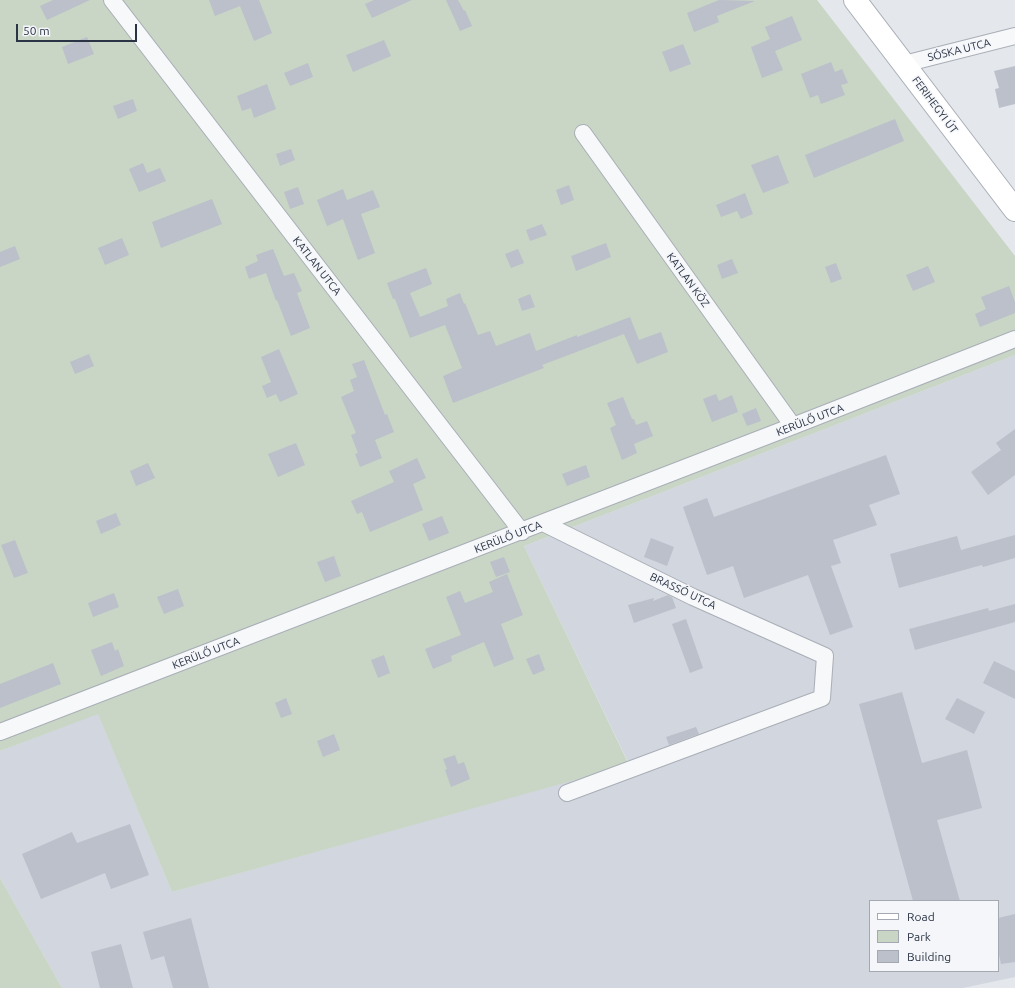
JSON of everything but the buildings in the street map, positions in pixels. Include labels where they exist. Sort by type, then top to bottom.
[{"type":"main road","name":"FERIHEGYI ÚT","points":[[854,0],[1015,210]]},
{"type":"street","name":"KATLAN UTCA","points":[[112,0],[522,532]]},
{"type":"street","name":"SÓSKA UTCA","points":[[904,64],[1015,36]]},
{"type":"street","name":"KATLAN KÖZ","points":[[583,133],[793,426]]},
{"type":"street","name":"KERÜLŐ UTCA","points":[[0,732],[522,532],[1015,339]]},
{"type":"street","name":"BRASSÓ UTCA","points":[[543,523],[693,597],[825,656],[822,698],[567,792]]},
{"type":"shaded area","points":[[1015,355],[1015,977],[963,988],[62,988],[0,878],[0,751],[98,713],[172,892],[629,764],[524,546]]},
{"type":"green space","points":[[0,0],[817,0],[1015,256],[1015,355],[524,546],[629,765],[172,892],[98,714],[0,751]]},
{"type":"green space","points":[[0,878],[62,988],[0,988]]}]
